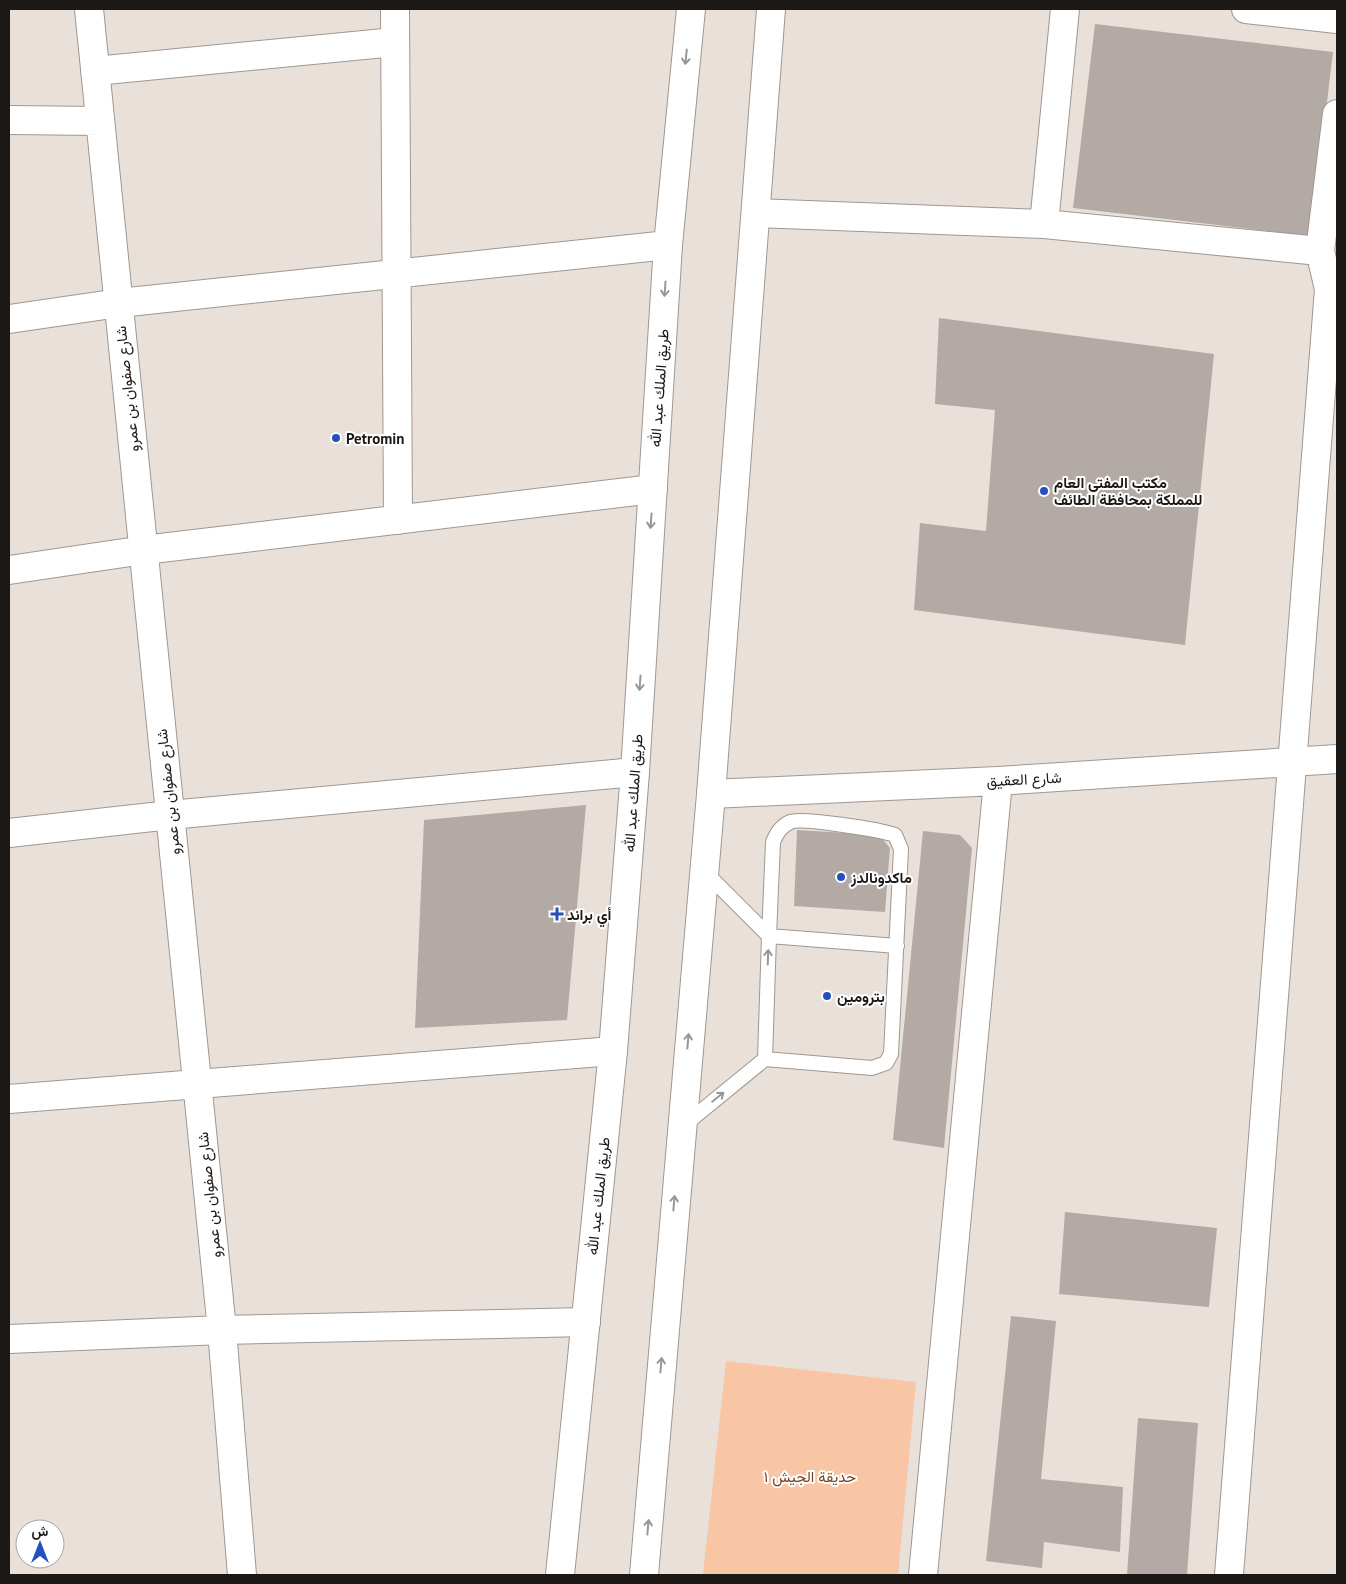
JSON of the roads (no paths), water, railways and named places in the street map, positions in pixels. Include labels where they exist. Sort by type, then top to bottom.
[{"type":"street","name":"شارع صفوان بن عمرو","points":[[89,9],[198,1083],[222,1330],[242,1575]]},
{"type":"street","points":[[395,9],[398,520]]},
{"type":"street","name":"طريق الملك عبد الله","points":[[560,1575],[613,1051],[635,772],[668,245],[691,9]]},
{"type":"street","points":[[644,1575],[680,1128],[711,794],[771,9]]},
{"type":"street","points":[[1044,224],[1065,9]]},
{"type":"street","points":[[1246,9],[1337,19]]},
{"type":"street","points":[[95,71],[396,42]]},
{"type":"street","points":[[1229,1575],[1329,289],[1320,251],[1337,114]]},
{"type":"street","points":[[9,120],[100,121]]},
{"type":"street","points":[[756,213],[1044,224],[1320,251]]},
{"type":"street","points":[[9,319],[119,302],[668,245]]},
{"type":"street","points":[[9,570],[144,550],[653,489]]},
{"type":"street","name":"شارع العقيق","points":[[711,794],[998,781],[1337,760]]},
{"type":"street","points":[[9,834],[170,815],[635,772]]},
{"type":"street","points":[[923,1575],[998,781]]},
{"type":"street","points":[[9,1099],[613,1051]]},
{"type":"street","points":[[9,1339],[222,1330],[586,1322]]},
{"type":"lane","points":[[680,1128],[765,1059],[872,1068],[886,1063],[891,1054],[901,849],[895,835],[881,830],[792,821],[779,829],[773,842],[765,1059]]},
{"type":"lane","points":[[704,871],[769,936],[897,946]]},
{"type":"place","name":"Petromin","points":[[336,438]]},
{"type":"place","name":"مكتب المفتي العام للمملكة بمحافظة الطائف","points":[[1044,491]]},
{"type":"place","name":"ماكدونالدز","points":[[841,877]]},
{"type":"place","name":"أي براند","points":[[557,914]]},
{"type":"place","name":"بترومين","points":[[827,996]]},
{"type":"park label","name":"حديقة الجيش ١","points":[[810,1476]]}]
